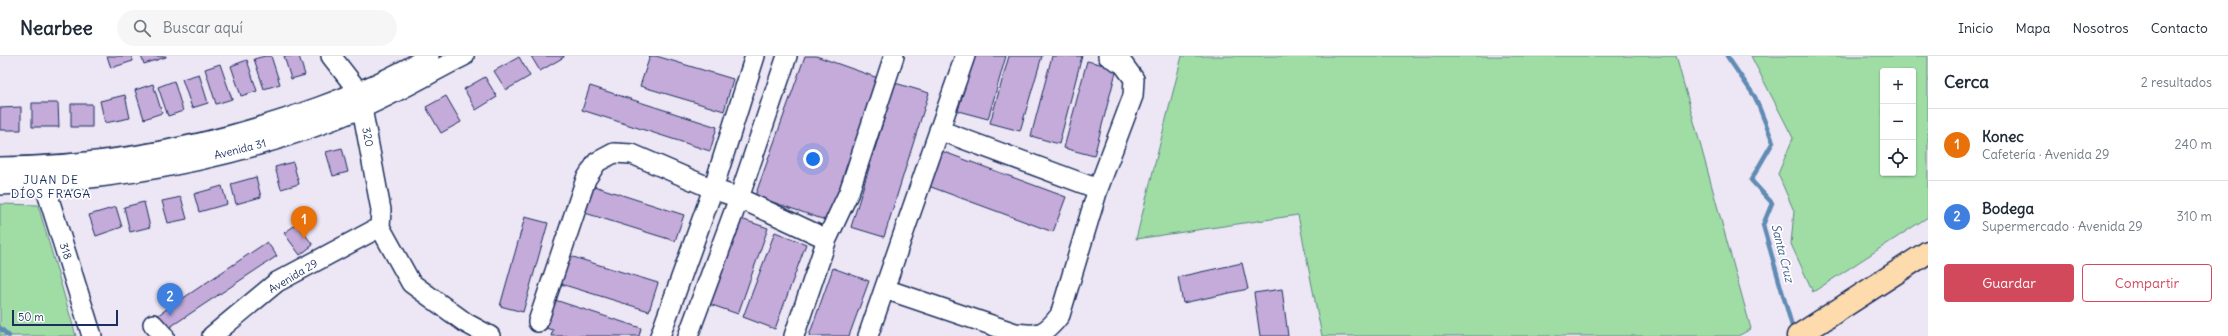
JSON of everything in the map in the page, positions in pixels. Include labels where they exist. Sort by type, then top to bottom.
[{"type":"main road","points":[[1798,336],[1928,252]]},
{"type":"street","name":"320","points":[[331,56],[361,100],[381,210],[380,227]]},
{"type":"street","name":"Avenida 31","points":[[361,100],[429,56]]},
{"type":"street","name":"Avenida 31","points":[[0,184],[236,135],[287,119],[361,100],[464,56]]},
{"type":"street","points":[[660,336],[713,189],[755,56]]},
{"type":"street","points":[[688,336],[739,198],[787,56]]},
{"type":"street","points":[[794,336],[827,239],[849,192],[894,56]]},
{"type":"street","points":[[868,336],[965,56]]},
{"type":"street","points":[[885,289],[1015,333],[1036,335],[1050,329],[1060,315],[1098,189],[1133,96],[1134,78],[1123,64],[1108,56]]},
{"type":"street","points":[[939,130],[1098,189]]},
{"type":"street","points":[[538,322],[586,179],[597,162],[614,152],[632,154],[713,189],[739,198],[827,239]]},
{"type":"street","name":"Avenida 31","points":[[0,166],[44,174]]},
{"type":"street","name":"318","points":[[44,174],[92,336]]},
{"type":"street","points":[[380,227],[411,283],[466,323],[490,336]]},
{"type":"street","name":"Avenida 29","points":[[212,336],[277,282],[380,227]]},
{"type":"green space","points":[[1182,56],[1676,56],[1751,329],[1738,336],[1322,336],[1298,215],[1136,239]]},
{"type":"green space","points":[[1751,56],[1928,56],[1928,217],[1813,292],[1791,244],[1794,211],[1778,174],[1793,138]]},
{"type":"green space","points":[[0,204],[38,205],[76,336],[0,336]]},
{"type":"building","points":[[107,56],[132,56],[133,61],[111,68]]},
{"type":"building","points":[[141,56],[166,56],[166,57],[144,64]]},
{"type":"building","points":[[271,56],[280,84],[264,89],[254,59]]},
{"type":"building","points":[[284,56],[299,56],[305,75],[291,79]]},
{"type":"building","points":[[531,56],[564,56],[564,57],[540,71]]},
{"type":"building","points":[[650,56],[656,56],[733,79],[724,111],[640,86]]},
{"type":"building","points":[[805,56],[816,56],[878,78],[828,221],[755,196]]},
{"type":"building","points":[[973,56],[1006,56],[988,119],[958,111]]},
{"type":"building","points":[[1009,56],[1042,56],[1020,131],[990,123]]},
{"type":"building","points":[[1052,56],[1082,56],[1059,144],[1031,136]]},
{"type":"building","points":[[519,57],[530,76],[506,90],[494,71]]},
{"type":"building","points":[[247,60],[257,91],[241,96],[231,66]]},
{"type":"building","points":[[1087,61],[1117,68],[1094,156],[1064,148]]},
{"type":"building","points":[[220,64],[232,99],[216,104],[205,69]]},
{"type":"building","points":[[199,74],[208,103],[192,108],[182,79]]},
{"type":"building","points":[[485,77],[497,97],[476,110],[464,89]]},
{"type":"building","points":[[174,81],[183,111],[168,116],[158,87]]},
{"type":"building","points":[[895,83],[929,93],[884,237],[851,227]]},
{"type":"building","points":[[153,84],[162,113],[144,119],[135,90]]},
{"type":"building","points":[[590,86],[717,127],[710,151],[582,110]]},
{"type":"building","points":[[125,95],[130,118],[105,123],[100,101]]},
{"type":"building","points":[[446,96],[461,122],[441,133],[426,107]]},
{"type":"building","points":[[32,103],[58,103],[59,127],[32,127]]},
{"type":"building","points":[[71,104],[92,104],[92,127],[71,127]]},
{"type":"building","points":[[21,107],[21,130],[0,130],[0,108]]},
{"type":"building","points":[[342,148],[348,172],[333,176],[326,152]]},
{"type":"building","points":[[936,149],[1066,197],[1053,232],[923,184]]},
{"type":"building","points":[[293,162],[299,184],[281,189],[275,167]]},
{"type":"building","points":[[256,177],[261,197],[236,204],[231,184]]},
{"type":"building","points":[[222,186],[227,204],[199,212],[194,194]]},
{"type":"building","points":[[594,186],[684,215],[675,241],[585,213]]},
{"type":"building","points":[[181,197],[187,219],[168,223],[162,201]]},
{"type":"building","points":[[144,202],[150,227],[130,232],[124,207]]},
{"type":"building","points":[[116,207],[122,227],[96,236],[89,215]]},
{"type":"building","points":[[525,217],[548,223],[523,312],[500,306]]},
{"type":"building","points":[[735,217],[768,228],[738,314],[706,303]]},
{"type":"building","points":[[297,224],[313,245],[300,255],[284,233]]},
{"type":"building","points":[[775,232],[806,244],[775,329],[743,317]]},
{"type":"building","points":[[267,242],[277,256],[167,329],[158,315]]},
{"type":"building","points":[[570,256],[658,283],[649,311],[561,284]]},
{"type":"building","points":[[1242,263],[1248,289],[1183,303],[1178,277]]},
{"type":"building","points":[[833,268],[869,281],[849,336],[809,336]]},
{"type":"building","points":[[1282,289],[1288,336],[1260,336],[1254,293]]},
{"type":"building","points":[[555,300],[641,328],[639,336],[551,336],[553,330],[545,328]]},
{"type":"waterway","name":"Santa Cruz","points":[[1727,56],[1755,97],[1773,142],[1751,180],[1772,203],[1763,225],[1794,333]]},
{"type":"waterway","points":[[0,328],[9,336]]},
{"type":"place","name":"Konec","points":[[304,239]]},
{"type":"place","name":"Bodega","points":[[170,316]]},
{"type":"district","name":"JUAN DE DÍOS FRAGA","points":[[51,186]]}]
